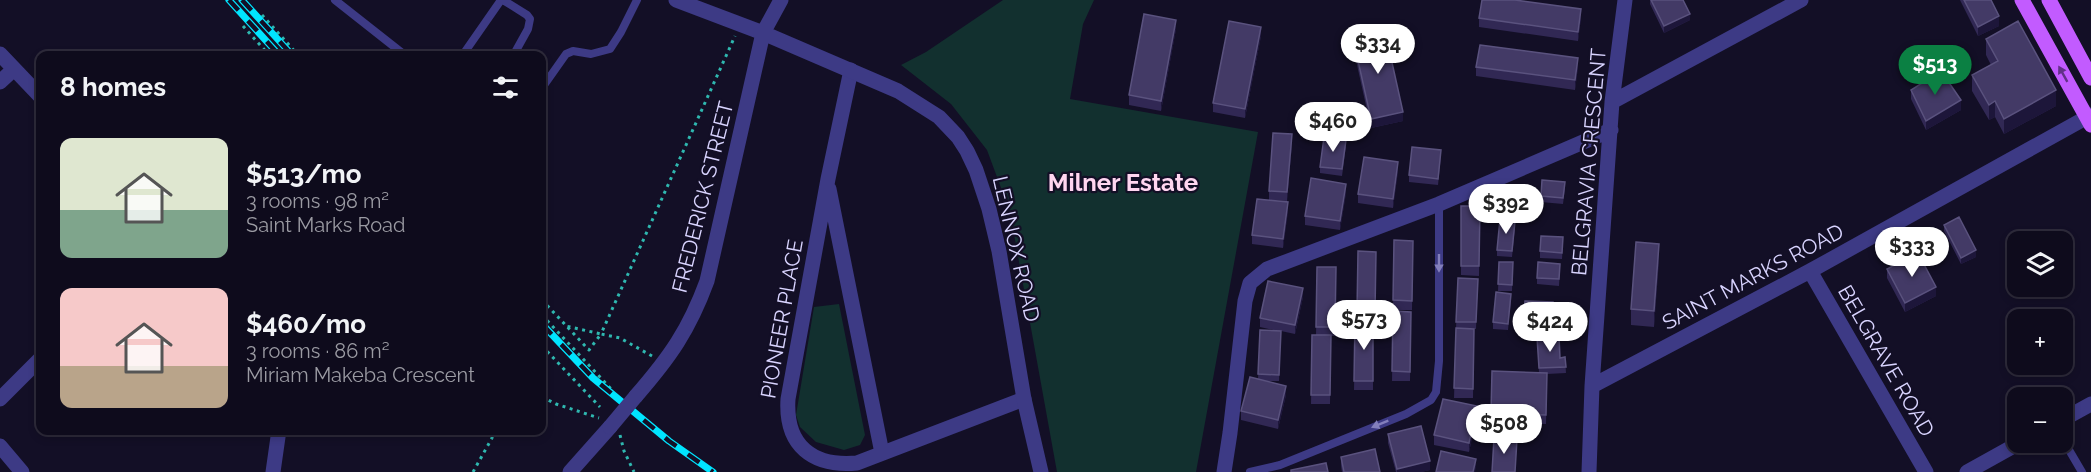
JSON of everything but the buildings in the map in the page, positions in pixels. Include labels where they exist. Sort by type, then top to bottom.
[{"type":"main road","points":[[2022,0],[2090,119]]},
{"type":"main road","points":[[2049,0],[2091,78]]},
{"type":"street","name":"LENNOX ROAD","points":[[676,0],[763,33],[898,91],[931,112],[958,137],[967,150],[982,189],[999,251],[1024,399],[1041,472]]},
{"type":"street","name":"FREDERICK STREET","points":[[570,472],[616,431],[636,396],[676,348],[697,309],[708,281],[763,33],[781,0]]},
{"type":"street","name":"BELGRAVIA CRESCENT","points":[[1589,472],[1592,386],[1612,102],[1625,0]]},
{"type":"street","points":[[1612,102],[1801,0]]},
{"type":"street","points":[[0,54],[36,92]]},
{"type":"street","points":[[0,82],[14,69]]},
{"type":"street","name":"PIONEER PLACE","points":[[851,70],[828,179],[788,399],[789,424],[794,438],[815,458],[828,463],[857,463],[1024,399]]},
{"type":"street","name":"SAINT MARKS ROAD","points":[[1592,386],[1810,272],[2090,119]]},
{"type":"street","points":[[1224,472],[1245,301],[1250,283],[1267,269],[1438,204],[1611,130]]},
{"type":"street","name":"PIONEER PLACE","points":[[828,179],[882,453]]},
{"type":"street","name":"BELGRAVE ROAD","points":[[1810,272],[1926,472]]},
{"type":"street","points":[[0,399],[36,363]]},
{"type":"street","points":[[2073,414],[2091,404]]},
{"type":"street","points":[[273,472],[278,435]]},
{"type":"street","points":[[0,446],[22,472]]},
{"type":"street","points":[[1967,472],[2007,450]]},
{"type":"lane","points":[[335,0],[400,51]]},
{"type":"lane","points":[[466,51],[502,0],[530,19],[528,29],[516,51]]},
{"type":"lane","points":[[546,82],[566,54],[573,51],[591,54],[610,49],[637,0]]},
{"type":"lane","points":[[1250,472],[1280,465],[1406,414],[1431,399],[1436,392],[1439,361],[1438,204]]},
{"type":"lane","points":[[2071,453],[2082,472]]},
{"type":"path","points":[[262,15],[294,51]]},
{"type":"path","points":[[546,304],[589,350],[601,334],[733,44],[739,24]]},
{"type":"path","points":[[243,26],[266,51]]},
{"type":"path","points":[[546,319],[613,391]]},
{"type":"path","points":[[566,326],[620,338],[651,355]]},
{"type":"path","points":[[546,350],[600,407]]},
{"type":"path","points":[[546,399],[601,419],[616,431],[634,472]]},
{"type":"path","points":[[473,472],[492,435]]},
{"type":"green space","points":[[1003,0],[1094,0],[1083,24],[1070,99],[1258,132],[1196,472],[1057,472],[1010,212],[987,150],[951,104],[901,65],[926,52]]},
{"type":"green space","points":[[839,304],[865,435],[860,445],[844,450],[816,442],[800,427],[796,415],[814,307]]},
{"type":"railway","points":[[229,0],[275,51]]},
{"type":"railway","points":[[242,0],[288,51]]},
{"type":"railway","points":[[546,328],[593,378],[669,441],[713,472]]},
{"type":"district","name":"Milner Estate","points":[[1123,183]]}]
